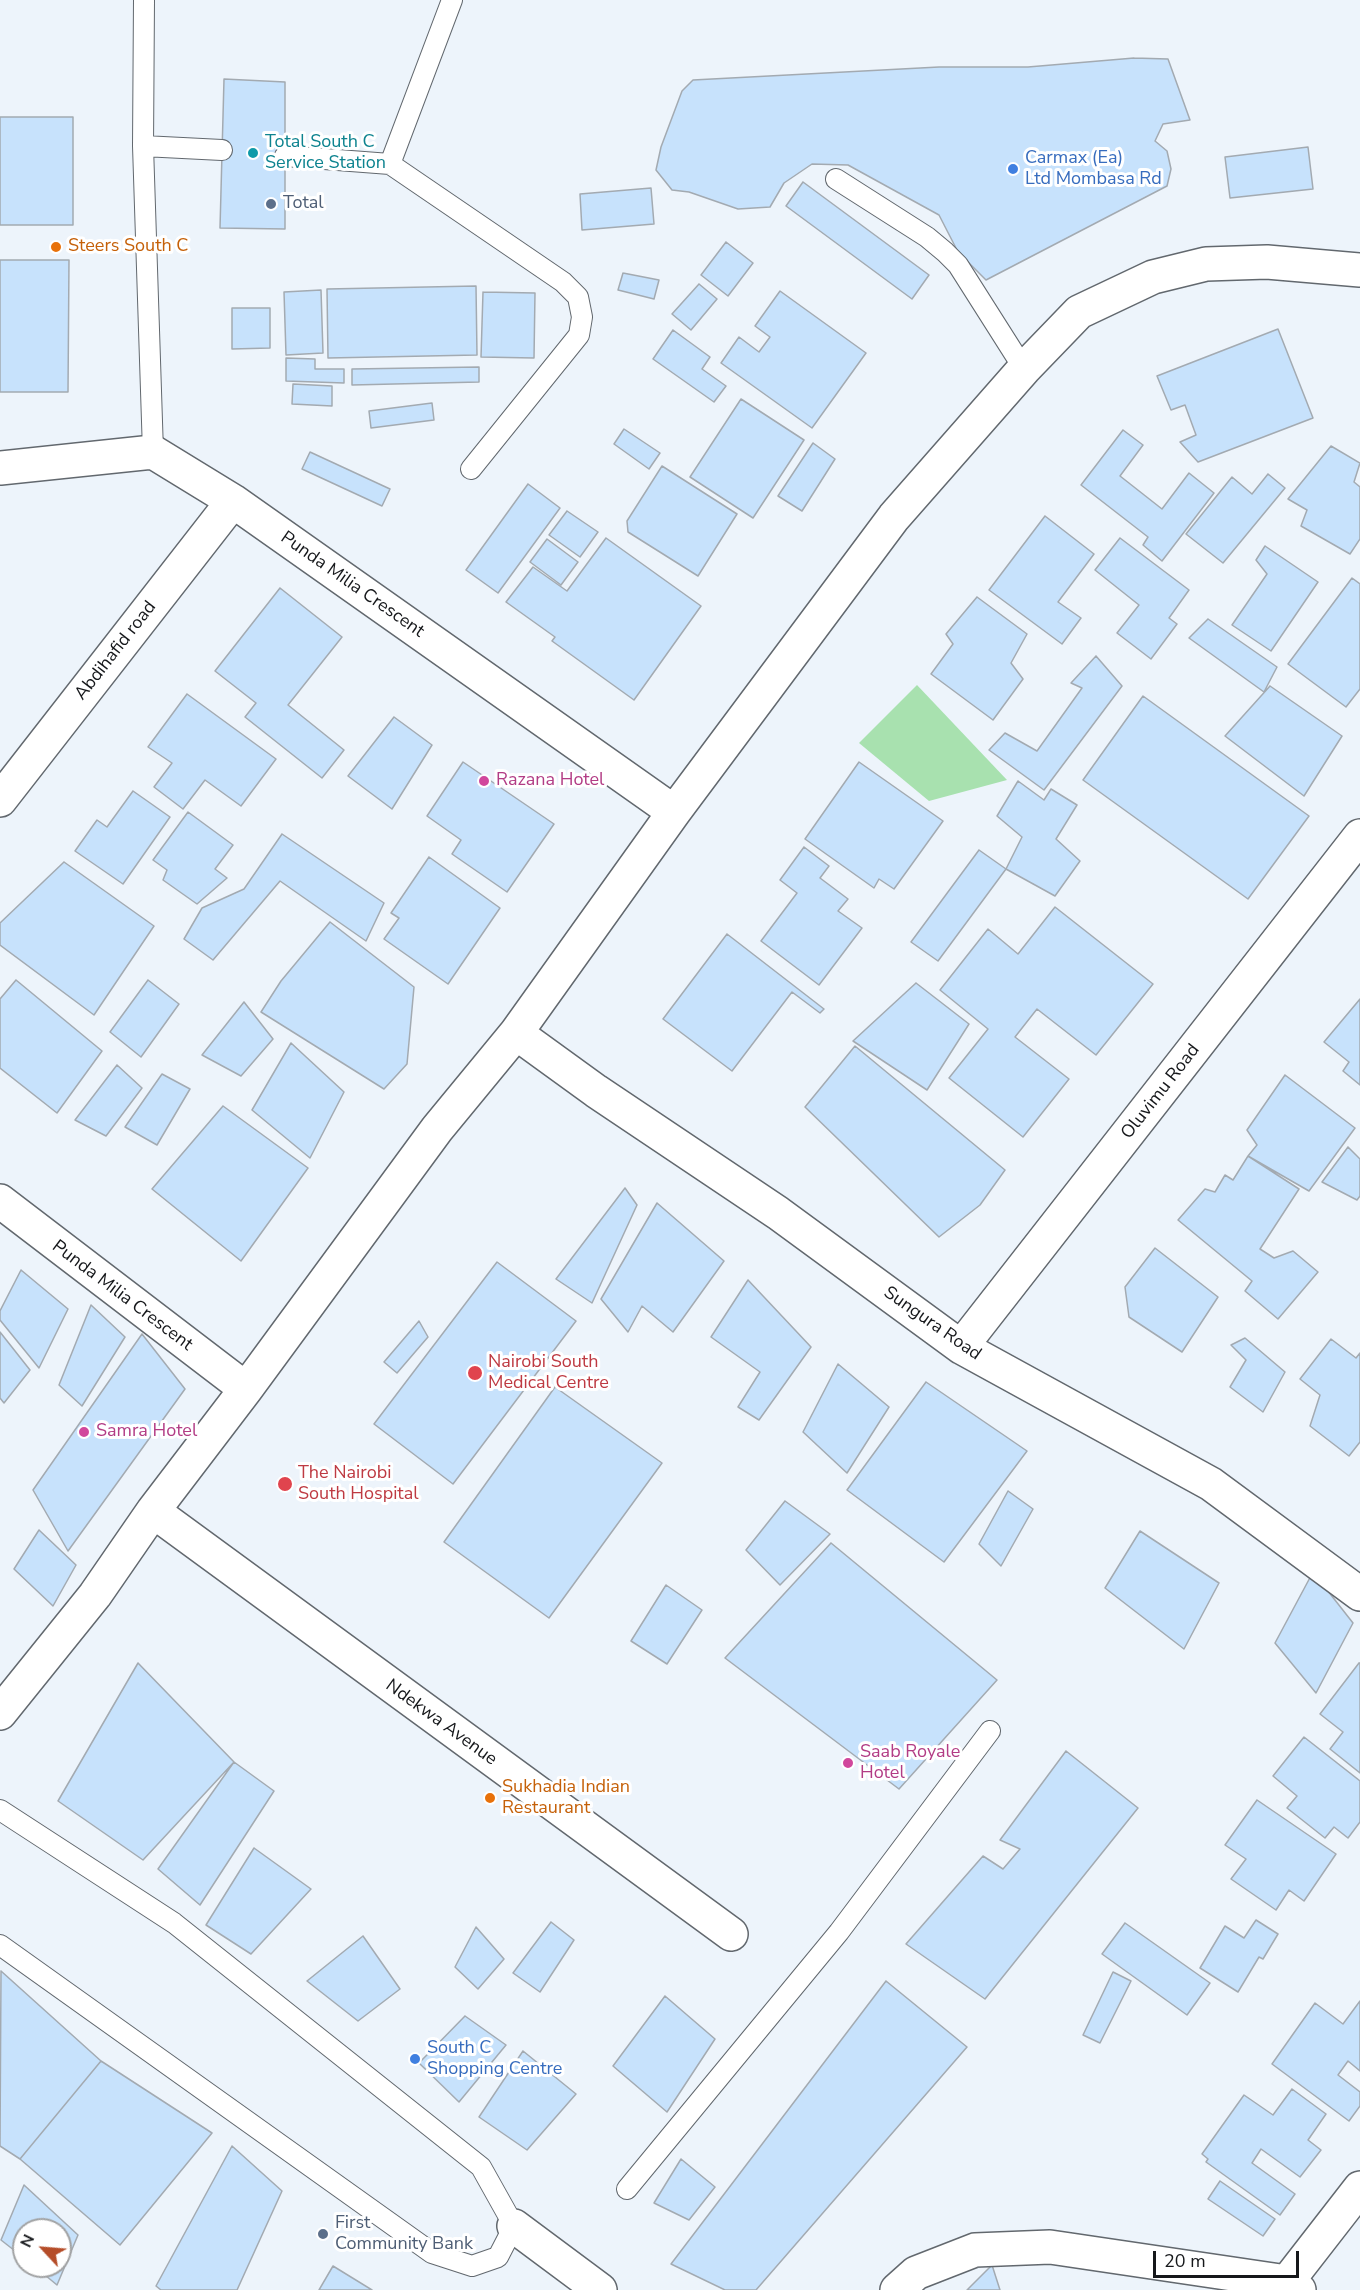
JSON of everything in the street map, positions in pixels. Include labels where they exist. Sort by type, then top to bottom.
[{"type":"street","points":[[0,1713],[95,1595],[153,1511],[246,1389],[437,1129],[516,1033],[674,812],[894,517],[1024,369],[1079,312],[1153,277],[1206,264],[1359,262]]},
{"type":"street","points":[[0,468],[153,452]]},
{"type":"street","name":"Punda Milia Crescent","points":[[153,452],[233,501],[674,812]]},
{"type":"street","name":"Abdihafid road","points":[[0,800],[233,501]]},
{"type":"street","name":"Oluvimu Road","points":[[961,1347],[1360,836]]},
{"type":"street","name":"Sungura Road","points":[[516,1033],[596,1091],[778,1213],[961,1347],[1211,1484],[1360,1594]]},
{"type":"street","name":"Punda Milia Crescent","points":[[0,1201],[246,1389]]},
{"type":"street","name":"Ndekwa Avenue","points":[[153,1511],[731,1934]]},
{"type":"street","points":[[897,2290],[916,2273],[975,2250],[1050,2247],[1293,2286],[1360,2188]]},
{"type":"street","points":[[514,2226],[600,2290]]},
{"type":"lane","points":[[144,0],[143,146],[153,452]]},
{"type":"lane","points":[[390,164],[452,0]]},
{"type":"lane","points":[[143,146],[222,150]]},
{"type":"lane","points":[[285,156],[390,164],[563,282],[578,297],[582,317],[579,335],[471,469]]},
{"type":"lane","points":[[836,179],[927,237],[958,265],[1024,369]]},
{"type":"lane","points":[[627,2189],[838,1932],[990,1731]]},
{"type":"lane","points":[[0,1809],[174,1923],[481,2167],[514,2226],[498,2258],[472,2266],[432,2253],[0,1945]]},
{"type":"green space","points":[[917,685],[1007,780],[929,801],[859,743]]},
{"type":"building","name":"Carmax (Ea) Ltd Mombasa Rd","points":[[1134,58],[1168,59],[1190,120],[1163,124],[1155,141],[1167,151],[1171,169],[1167,186],[986,280],[958,252],[939,215],[848,165],[812,164],[784,183],[770,207],[738,209],[689,192],[672,190],[656,170],[661,147],[682,91],[693,80],[939,67],[1028,67]]},
{"type":"building","name":"Total South C Service Station","points":[[224,79],[285,82],[285,229],[220,228]]},
{"type":"building","points":[[0,117],[73,117],[73,225],[0,225]]},
{"type":"building","points":[[1308,147],[1313,189],[1230,198],[1225,157]]},
{"type":"building","points":[[803,182],[929,275],[912,299],[786,206]]},
{"type":"building","points":[[651,188],[654,224],[582,230],[580,194]]},
{"type":"building","points":[[726,242],[753,263],[728,296],[701,275]]},
{"type":"building","points":[[0,260],[69,260],[68,392],[0,392]]},
{"type":"building","points":[[623,273],[659,280],[654,299],[618,290]]},
{"type":"building","points":[[699,284],[717,299],[691,330],[672,314]]},
{"type":"building","points":[[476,286],[477,355],[328,358],[327,289]]},
{"type":"building","points":[[321,290],[323,353],[286,355],[284,292]]},
{"type":"building","points":[[780,291],[866,353],[812,428],[721,363],[739,337],[759,352],[770,337],[755,326]]},
{"type":"building","points":[[483,292],[535,293],[534,358],[481,357]]},
{"type":"building","points":[[232,308],[270,308],[270,348],[232,349]]},
{"type":"building","points":[[1278,329],[1313,418],[1198,462],[1180,442],[1196,435],[1185,405],[1171,410],[1157,376]]},
{"type":"building","points":[[673,330],[710,357],[702,369],[726,386],[714,402],[653,359]]},
{"type":"building","points":[[286,358],[315,359],[315,369],[344,369],[344,383],[286,381]]},
{"type":"building","points":[[479,367],[479,382],[352,385],[352,369]]},
{"type":"building","points":[[293,384],[332,386],[332,406],[292,404]]},
{"type":"building","points":[[741,399],[804,440],[753,518],[690,477]]},
{"type":"building","points":[[432,403],[434,420],[371,428],[369,411]]},
{"type":"building","points":[[624,429],[660,453],[649,469],[614,444]]},
{"type":"building","points":[[1123,430],[1143,445],[1120,476],[1162,509],[1189,473],[1214,493],[1162,561],[1143,545],[1148,537],[1081,485]]},
{"type":"building","points":[[813,443],[835,459],[802,511],[778,496]]},
{"type":"building","points":[[1331,446],[1360,463],[1354,482],[1360,487],[1360,539],[1350,554],[1301,526],[1307,510],[1288,499]]},
{"type":"building","points":[[310,452],[390,489],[382,506],[302,469]]},
{"type":"building","points":[[662,466],[737,514],[698,576],[628,532],[627,521]]},
{"type":"building","points":[[1268,474],[1285,488],[1223,563],[1186,534],[1232,477],[1252,494]]},
{"type":"building","points":[[528,484],[560,508],[498,593],[466,570]]},
{"type":"building","points":[[567,511],[598,532],[580,557],[549,535]]},
{"type":"building","points":[[1045,516],[1094,554],[1058,602],[1081,618],[1062,644],[989,590]]},
{"type":"building","points":[[606,538],[701,606],[634,700],[552,641],[555,637],[506,602],[533,567],[567,591]]},
{"type":"building","points":[[1120,538],[1189,590],[1169,618],[1177,624],[1151,659],[1117,633],[1139,605],[1095,570]]},
{"type":"building","points":[[547,539],[578,562],[561,585],[530,562]]},
{"type":"building","points":[[1265,546],[1318,582],[1271,651],[1232,625],[1267,574],[1256,560]]},
{"type":"building","points":[[1352,578],[1360,584],[1360,689],[1346,707],[1288,664]]},
{"type":"building","points":[[280,588],[342,637],[288,705],[344,750],[322,778],[245,717],[256,703],[215,671]]},
{"type":"building","points":[[977,597],[1027,634],[1011,663],[1023,679],[993,720],[931,674],[953,644],[946,634]]},
{"type":"building","points":[[1208,619],[1277,667],[1264,692],[1189,638]]},
{"type":"building","points":[[1096,656],[1122,686],[1044,790],[989,750],[1005,733],[1037,751],[1082,688],[1071,683]]},
{"type":"building","points":[[1270,686],[1342,736],[1304,796],[1225,736]]},
{"type":"building","points":[[187,694],[276,759],[241,806],[205,780],[183,809],[154,787],[172,763],[148,747]]},
{"type":"building","points":[[1143,696],[1309,816],[1248,899],[1083,780]]},
{"type":"building","points":[[394,717],[432,745],[392,809],[348,776]]},
{"type":"building","points":[[463,762],[554,824],[507,892],[452,854],[461,840],[427,816]]},
{"type":"building","points":[[859,762],[943,821],[894,889],[879,879],[874,888],[805,839]]},
{"type":"building","points":[[1018,781],[1044,800],[1051,789],[1077,805],[1056,839],[1080,861],[1055,896],[1006,869],[1022,837],[997,816]]},
{"type":"building","points":[[133,791],[170,817],[123,884],[75,851],[97,820],[107,827]]},
{"type":"building","points":[[188,812],[233,845],[215,869],[227,878],[197,904],[163,880],[167,870],[153,860]]},
{"type":"building","points":[[282,834],[384,903],[366,941],[280,881],[213,960],[184,939],[202,908],[244,889]]},
{"type":"building","points":[[804,847],[829,866],[820,878],[848,899],[838,911],[862,928],[819,985],[761,941],[797,893],[780,880]]},
{"type":"building","points":[[979,850],[1006,869],[938,961],[911,942]]},
{"type":"building","points":[[429,857],[500,908],[448,984],[384,939],[399,918],[391,913]]},
{"type":"building","points":[[64,862],[154,926],[94,1015],[0,945],[0,923]]},
{"type":"building","points":[[1055,907],[1153,984],[1096,1055],[1037,1009],[1015,1037],[1069,1079],[1023,1137],[949,1078],[988,1029],[940,990],[988,929],[1018,954]]},
{"type":"building","points":[[330,922],[414,987],[407,1064],[384,1089],[261,1012],[281,981]]},
{"type":"building","points":[[727,934],[824,1009],[820,1013],[792,992],[732,1071],[663,1019]]},
{"type":"building","points":[[16,980],[102,1051],[57,1113],[0,1068],[0,999]]},
{"type":"building","points":[[148,980],[179,1004],[141,1057],[110,1032]]},
{"type":"building","points":[[916,983],[969,1024],[927,1090],[853,1041]]},
{"type":"building","points":[[1360,999],[1360,1085],[1343,1071],[1349,1062],[1324,1042]]},
{"type":"building","points":[[244,1002],[273,1039],[241,1076],[202,1055]]},
{"type":"building","points":[[291,1043],[344,1092],[310,1158],[252,1110]]},
{"type":"building","points":[[855,1046],[1005,1170],[980,1205],[939,1237],[805,1107]]},
{"type":"building","points":[[117,1065],[142,1088],[106,1136],[75,1120]]},
{"type":"building","points":[[162,1074],[190,1089],[157,1145],[125,1127]]},
{"type":"building","points":[[1285,1075],[1355,1128],[1309,1191],[1248,1156],[1257,1145],[1247,1130]]},
{"type":"building","points":[[223,1106],[308,1168],[241,1261],[152,1189]]},
{"type":"building","points":[[1348,1147],[1360,1159],[1360,1196],[1357,1200],[1322,1182]]},
{"type":"building","points":[[1248,1156],[1299,1189],[1260,1249],[1274,1258],[1293,1251],[1318,1272],[1278,1319],[1245,1291],[1252,1281],[1178,1220],[1205,1189],[1215,1192],[1225,1175],[1233,1180]]},
{"type":"building","points":[[625,1188],[637,1205],[592,1303],[556,1279]]},
{"type":"building","points":[[657,1203],[724,1261],[673,1332],[642,1306],[628,1332],[601,1299]]},
{"type":"building","points":[[1155,1248],[1218,1297],[1182,1352],[1129,1317],[1125,1287]]},
{"type":"building","name":"Nairobi South Medical Centre","points":[[497,1262],[576,1321],[453,1484],[374,1424]]},
{"type":"building","points":[[21,1270],[68,1309],[39,1368],[0,1320],[0,1311]]},
{"type":"building","points":[[748,1280],[811,1347],[759,1420],[738,1407],[760,1372],[711,1337]]},
{"type":"building","points":[[91,1305],[125,1337],[82,1406],[59,1385]]},
{"type":"building","points":[[419,1321],[428,1337],[397,1373],[384,1362]]},
{"type":"building","points":[[0,1332],[30,1370],[4,1403],[0,1398]]},
{"type":"building","points":[[142,1334],[185,1389],[68,1551],[33,1490]]},
{"type":"building","points":[[1245,1338],[1285,1372],[1263,1412],[1230,1387],[1246,1360],[1231,1345]]},
{"type":"building","points":[[1331,1339],[1356,1358],[1360,1353],[1360,1442],[1349,1456],[1310,1426],[1320,1395],[1300,1379]]},
{"type":"building","points":[[838,1364],[889,1407],[847,1473],[803,1432]]},
{"type":"building","points":[[926,1382],[1027,1451],[944,1562],[847,1490]]},
{"type":"building","points":[[555,1387],[662,1463],[549,1618],[444,1542]]},
{"type":"building","points":[[1008,1491],[1033,1509],[1001,1566],[979,1544]]},
{"type":"building","points":[[785,1501],[830,1534],[780,1585],[746,1550]]},
{"type":"building","points":[[39,1530],[76,1565],[53,1606],[14,1569]]},
{"type":"building","points":[[1140,1531],[1219,1583],[1184,1649],[1105,1588]]},
{"type":"building","points":[[831,1543],[997,1680],[899,1789],[725,1658]]},
{"type":"building","points":[[1313,1572],[1353,1623],[1316,1693],[1275,1643]]},
{"type":"building","points":[[666,1585],[702,1610],[667,1664],[631,1641]]},
{"type":"building","points":[[138,1663],[234,1762],[143,1860],[58,1801]]},
{"type":"building","points":[[1359,1663],[1360,1773],[1330,1749],[1343,1732],[1320,1714]]},
{"type":"building","points":[[1304,1737],[1360,1781],[1360,1822],[1348,1838],[1334,1827],[1325,1838],[1287,1808],[1297,1796],[1273,1776]]},
{"type":"building","points":[[1066,1751],[1138,1808],[985,1999],[906,1944],[983,1856],[1003,1869],[1020,1849],[1000,1840]]},
{"type":"building","points":[[234,1762],[274,1791],[200,1905],[158,1869]]},
{"type":"building","points":[[1257,1800],[1336,1854],[1304,1901],[1289,1890],[1276,1910],[1231,1879],[1246,1859],[1225,1845]]},
{"type":"building","points":[[254,1848],[311,1889],[251,1954],[206,1925]]},
{"type":"building","points":[[1256,1920],[1278,1934],[1263,1959],[1259,1957],[1238,1992],[1200,1968],[1225,1926],[1244,1938]]},
{"type":"building","points":[[551,1922],[574,1940],[540,1992],[513,1973]]},
{"type":"building","points":[[1125,1923],[1210,1983],[1187,2015],[1102,1954]]},
{"type":"building","points":[[476,1927],[504,1959],[478,1989],[455,1967]]},
{"type":"building","points":[[363,1936],[400,1989],[358,2021],[307,1981]]},
{"type":"building","points":[[1,1971],[101,2061],[20,2159],[0,2146]]},
{"type":"building","points":[[1113,1972],[1131,1981],[1100,2043],[1083,2035]]},
{"type":"building","points":[[886,1981],[967,2047],[756,2290],[725,2290],[671,2264]]},
{"type":"building","points":[[665,1996],[715,2039],[667,2112],[613,2066]]},
{"type":"building","points":[[1360,2001],[1360,2071],[1348,2061],[1338,2075],[1360,2092],[1360,2106],[1349,2121],[1272,2064],[1315,2003],[1343,2024]]},
{"type":"building","points":[[465,2016],[506,2045],[459,2102],[419,2063]]},
{"type":"building","points":[[523,2051],[576,2094],[527,2150],[479,2117]]},
{"type":"building","points":[[101,2061],[212,2133],[120,2245],[20,2159]]},
{"type":"building","points":[[1292,2089],[1326,2114],[1308,2140],[1321,2150],[1300,2177],[1261,2149],[1252,2163],[1295,2194],[1280,2215],[1206,2162],[1208,2159],[1202,2154],[1244,2095],[1273,2115]]},
{"type":"building","points":[[232,2146],[282,2191],[237,2290],[161,2290],[156,2286]]},
{"type":"building","points":[[681,2159],[715,2187],[689,2220],[654,2203]]},
{"type":"building","points":[[1220,2181],[1275,2219],[1263,2236],[1208,2199]]},
{"type":"building","points":[[24,2185],[60,2218],[12,2218],[12,2249],[1,2240]]},
{"type":"building","points":[[72,2229],[78,2235],[72,2249]]},
{"type":"building","points":[[992,2265],[1000,2290],[967,2290]]},
{"type":"building","points":[[333,2266],[372,2290],[319,2290]]},
{"type":"building","points":[[49,2278],[60,2278],[57,2285]]},
{"type":"place","name":"Total South C Service Station","points":[[253,153]]},
{"type":"place","name":"Carmax (Ea) Ltd Mombasa Rd","points":[[1013,169]]},
{"type":"place","name":"Total","points":[[271,204]]},
{"type":"place","name":"Steers South C","points":[[56,247]]},
{"type":"place","name":"Razana Hotel","points":[[484,781]]},
{"type":"place","name":"Nairobi South Medical Centre","points":[[475,1373]]},
{"type":"place","name":"Samra Hotel","points":[[84,1432]]},
{"type":"place","name":"The Nairobi South Hospital","points":[[285,1484]]},
{"type":"place","name":"Saab Royale Hotel","points":[[848,1763]]},
{"type":"place","name":"Sukhadia Indian Restaurant","points":[[490,1798]]},
{"type":"place","name":"South C Shopping Centre","points":[[415,2059]]},
{"type":"place","name":"First Community Bank","points":[[323,2234]]}]
